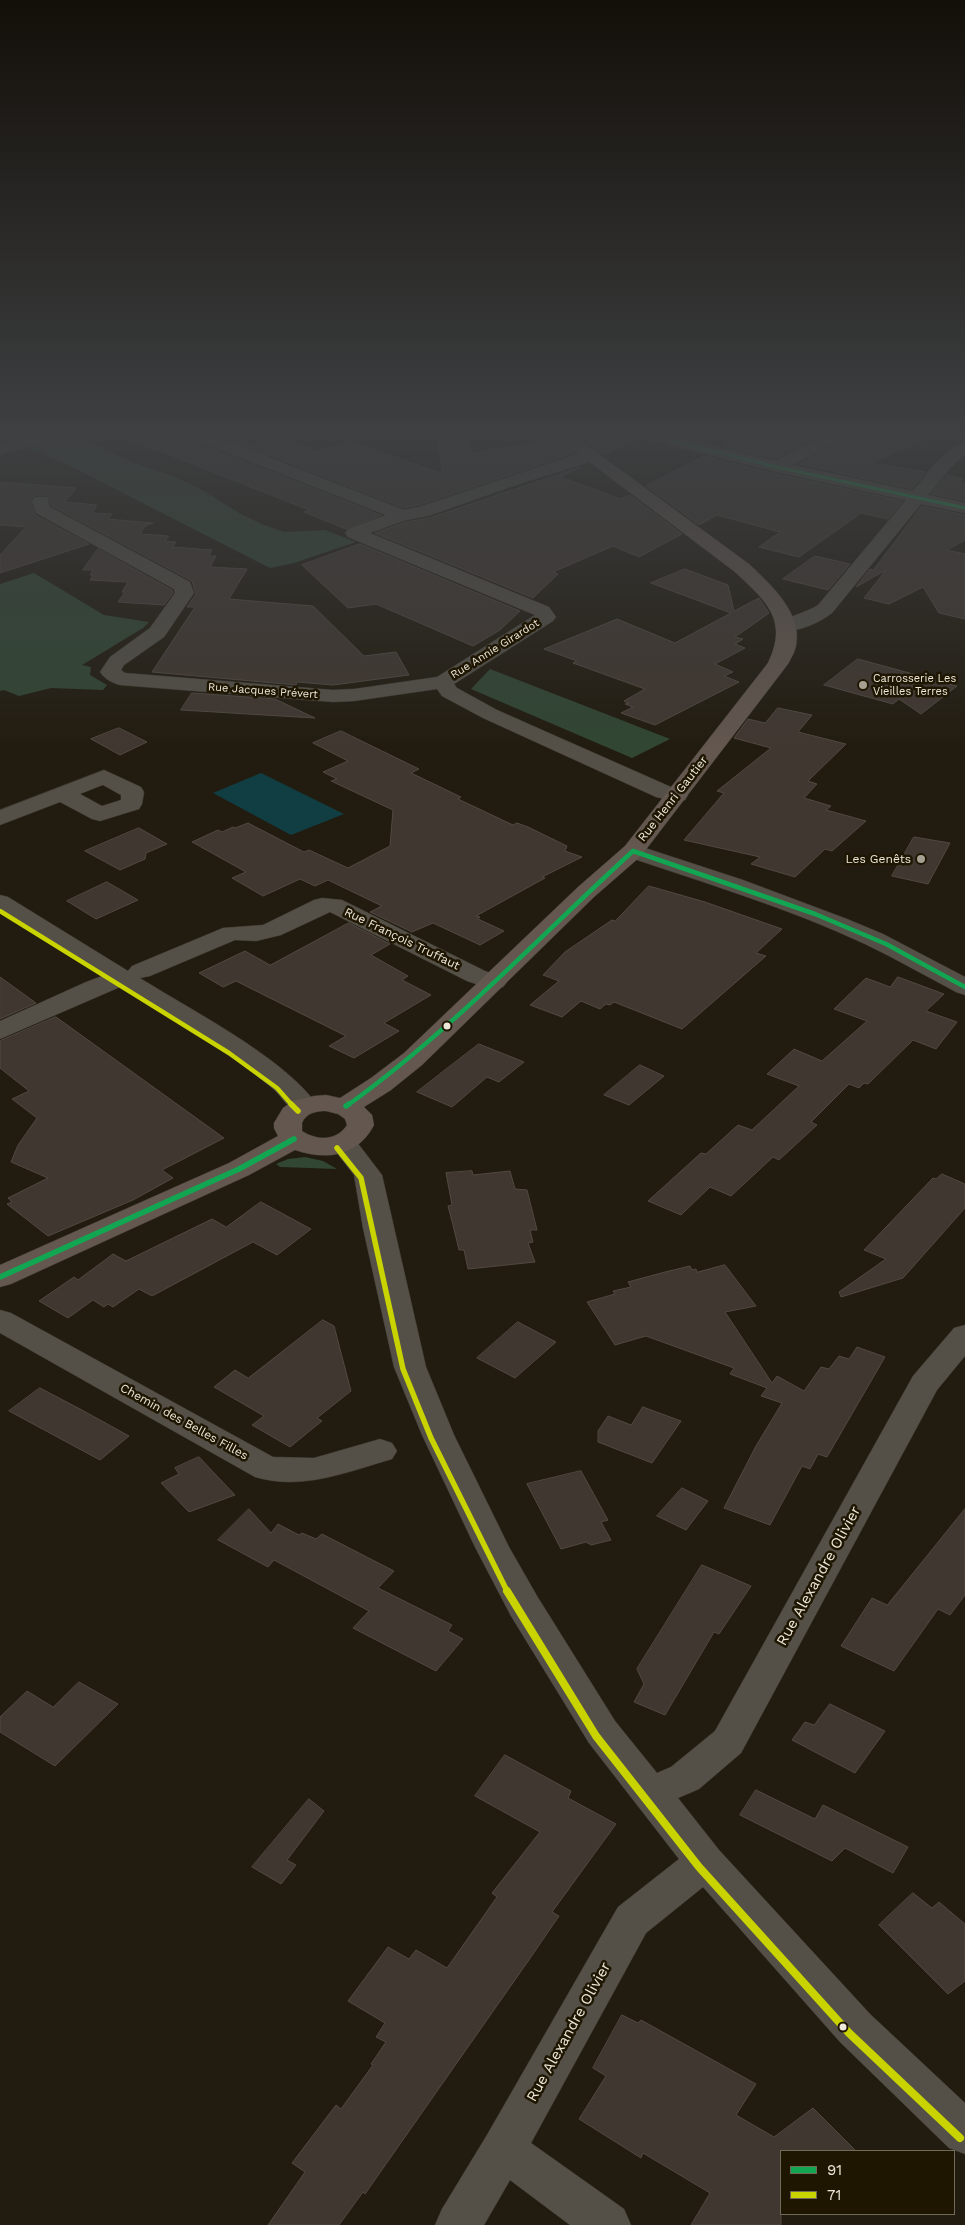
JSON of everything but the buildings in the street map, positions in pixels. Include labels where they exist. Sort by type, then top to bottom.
[{"type":"main road","points":[[706,542],[742,568],[766,591],[782,618]]},
{"type":"main road","name":"Rue Henri Gautier","points":[[346,1106],[381,1084],[413,1058],[557,923],[586,892],[633,851],[778,664],[786,646],[782,618]]},
{"type":"main road","points":[[326,1102],[346,1106],[360,1118],[362,1125],[353,1138],[344,1143],[322,1147],[301,1143],[288,1132],[286,1125],[289,1118],[295,1111],[304,1106],[326,1102]]},
{"type":"main road","points":[[0,1277],[239,1169],[294,1139]]},
{"type":"street","name":"Rue Jacques Prévert","points":[[102,542],[183,586],[184,592],[157,632],[111,667],[110,672],[120,679],[333,696],[354,695],[443,682]]},
{"type":"street","name":"Rue Annie Girardot","points":[[375,542],[542,611],[545,614],[546,617],[443,682]]},
{"type":"street","points":[[782,618],[812,619],[828,609],[835,597],[881,542]]},
{"type":"street","points":[[443,682],[449,692],[490,714],[664,792],[677,795]]},
{"type":"street","points":[[0,818],[62,794]]},
{"type":"street","points":[[633,851],[735,885],[874,939],[965,987]]},
{"type":"street","points":[[0,902],[132,975],[282,1082],[304,1106]]},
{"type":"street","name":"Rue François Truffaut","points":[[0,1031],[95,987],[132,975],[232,933],[256,934],[272,930],[322,905],[334,905],[476,976],[494,982]]},
{"type":"street","points":[[344,1143],[368,1175],[410,1367],[438,1434],[492,1547],[524,1606],[602,1732],[705,1862],[855,2028],[965,2133]]},
{"type":"street","name":"Chemin des Belles Filles","points":[[0,1320],[268,1469],[314,1470],[380,1451]]},
{"type":"street","name":"Rue Alexandre Olivier","points":[[650,1793],[685,1778],[728,1742],[924,1384],[965,1335]]},
{"type":"street","name":"Rue Alexandre Olivier","points":[[458,2225],[503,2150],[632,1920],[705,1862]]},
{"type":"street","points":[[503,2150],[608,2225]]},
{"type":"green space","points":[[219,542],[356,542],[294,563],[270,568]]},
{"type":"green space","points":[[34,573],[104,615],[149,622],[143,628],[82,665],[91,667],[90,675],[107,685],[103,690],[51,688],[19,696],[4,690],[0,691],[0,584]]},
{"type":"green space","points":[[490,669],[670,739],[632,758],[471,689]]},
{"type":"green space","points":[[305,1157],[323,1161],[337,1169],[280,1167],[276,1164],[288,1159]]},
{"type":"water","points":[[261,773],[344,814],[291,835],[213,793]]},
{"type":"transit line","name":"91","points":[[633,851],[755,892],[845,926],[886,944],[965,987]]},
{"type":"transit line","name":"91","points":[[346,1106],[385,1078],[458,1017],[633,851]]},
{"type":"transit line","name":"71","points":[[0,911],[229,1053],[277,1088],[298,1111]]},
{"type":"transit line","name":"91","points":[[0,1277],[239,1169],[294,1139]]},
{"type":"transit line","name":"71","points":[[337,1148],[361,1178],[403,1369],[431,1438],[485,1550],[517,1610],[596,1736],[699,1867],[849,2033],[960,2138]]},
{"type":"place","name":"Carrosserie Les Vieilles Terres","points":[[863,685]]},
{"type":"place","name":"Les Genêts","points":[[921,859]]}]
